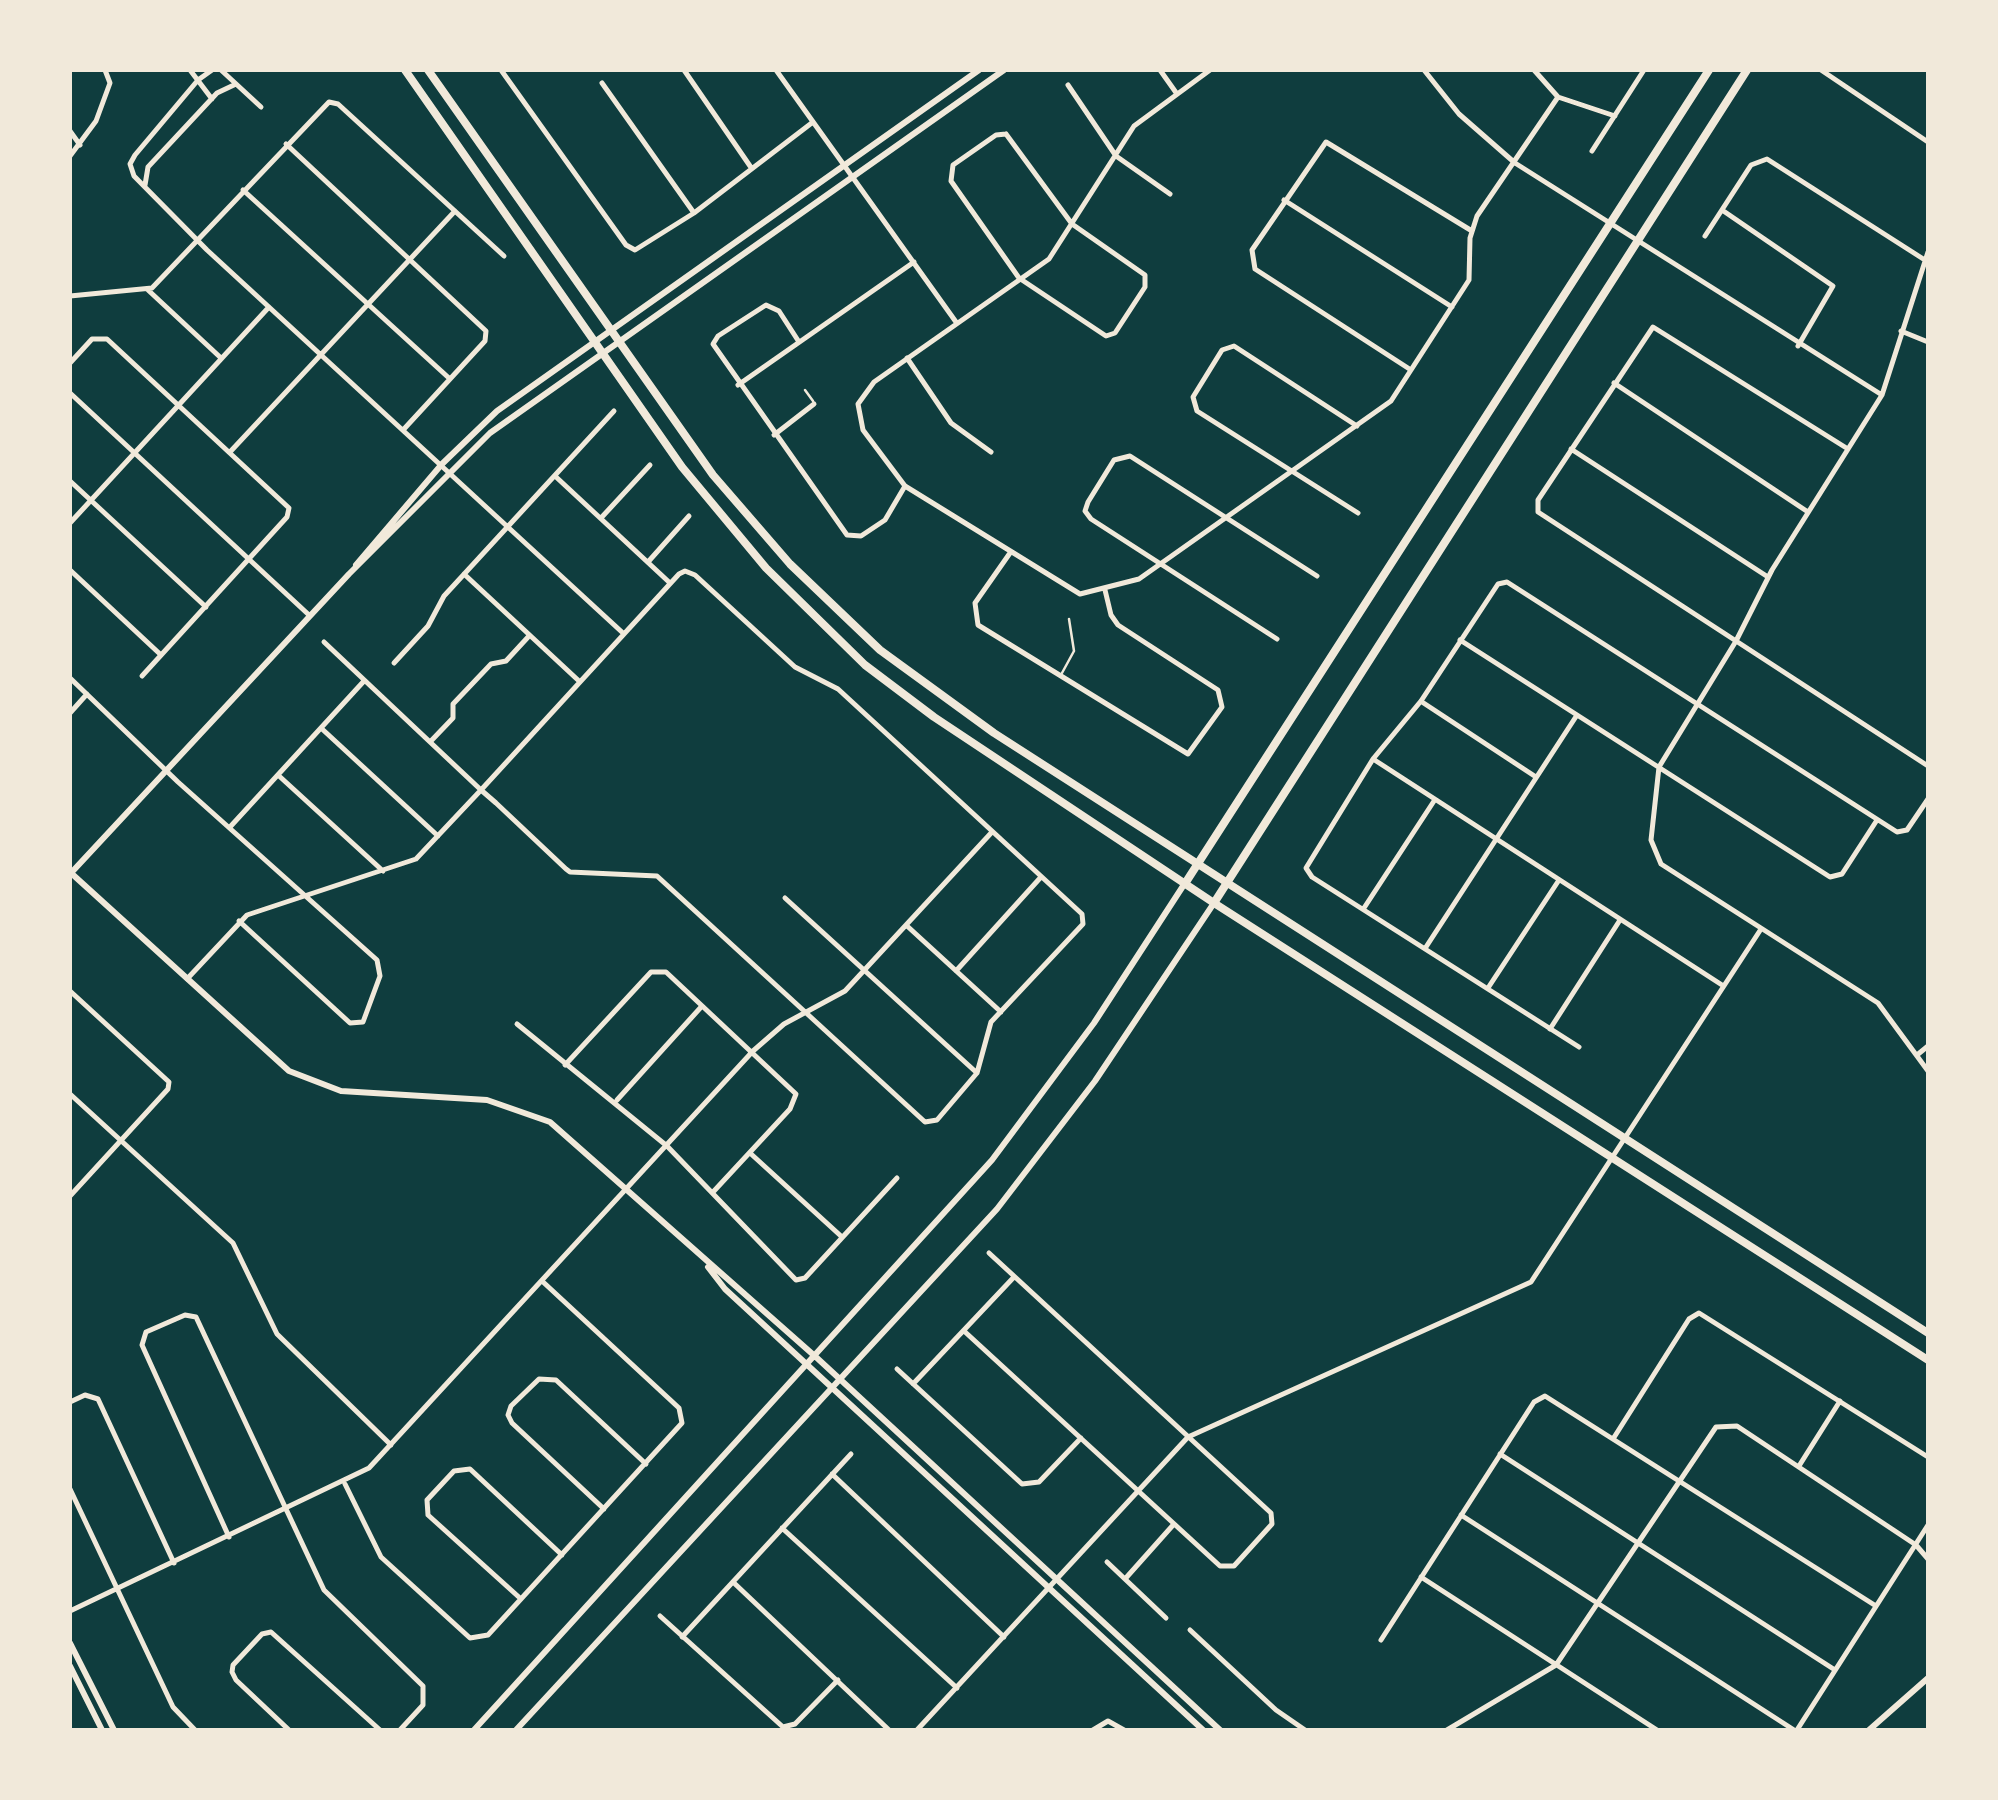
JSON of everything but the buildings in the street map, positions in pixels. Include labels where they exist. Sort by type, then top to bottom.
[{"type":"main road","points":[[405,70],[593,341],[735,532],[865,665],[934,717],[1214,902],[1928,1360]]},
{"type":"main road","points":[[428,70],[742,511],[811,585],[880,650],[994,733],[1928,1333]]},
{"type":"main road","points":[[1186,882],[1710,70]]},
{"type":"main road","points":[[1214,902],[1746,70]]},
{"type":"street","points":[[70,156],[80,146],[109,86],[105,70]]},
{"type":"street","points":[[190,70],[212,98]]},
{"type":"street","points":[[212,70],[198,80],[132,159],[134,176],[269,307],[624,634]]},
{"type":"street","points":[[221,70],[261,106]]},
{"type":"street","points":[[500,70],[630,248],[645,248],[813,122]]},
{"type":"street","points":[[684,70],[750,167]]},
{"type":"street","points":[[776,70],[956,322]]},
{"type":"street","points":[[349,574],[442,464],[498,411],[979,70]]},
{"type":"street","points":[[1004,70],[499,426],[349,574],[70,873],[272,1058],[307,1080],[351,1092],[487,1100],[528,1111],[569,1137],[703,1261],[817,1358],[1220,1730]]},
{"type":"street","points":[[1160,70],[1177,94]]},
{"type":"street","points":[[1210,70],[1134,126],[1049,259],[867,388],[857,410],[862,430],[905,486],[1070,591],[1106,590],[1130,584],[1391,400],[1469,280],[1476,216],[1558,97]]},
{"type":"street","points":[[1424,70],[1459,114],[1514,163],[1798,346],[1882,395]]},
{"type":"street","points":[[1534,70],[1558,97],[1615,116]]},
{"type":"street","points":[[1592,151],[1644,70]]},
{"type":"street","points":[[1821,70],[1928,142]]},
{"type":"street","points":[[602,83],[694,213]]},
{"type":"street","points":[[146,189],[148,167],[212,98],[236,84]]},
{"type":"street","points":[[1068,85],[1116,156],[1170,194]]},
{"type":"street","points":[[70,296],[148,290],[324,104],[336,102],[504,256]]},
{"type":"street","points":[[70,131],[80,146]]},
{"type":"street","points":[[1006,134],[1072,224],[1145,276],[1144,288],[1115,332],[1106,336],[1019,278],[952,181],[954,165],[996,135],[1006,134]]},
{"type":"street","points":[[1412,370],[1254,269],[1252,250],[1318,148],[1330,142],[1472,231]]},
{"type":"street","points":[[286,144],[486,330],[485,341],[404,428]]},
{"type":"street","points":[[1705,236],[1758,160],[1767,159],[1927,258],[1882,395],[1768,577],[1736,641],[1659,767],[1650,840],[1656,860],[1878,1003],[1928,1071]]},
{"type":"street","points":[[243,190],[450,379]]},
{"type":"street","points":[[1284,200],[1452,307]]},
{"type":"street","points":[[1722,210],[1832,286],[1798,346]]},
{"type":"street","points":[[230,452],[455,211]]},
{"type":"street","points":[[738,384],[914,262]]},
{"type":"street","points":[[148,290],[222,358]]},
{"type":"street","points":[[799,342],[779,312],[766,305],[718,336],[713,344],[716,354],[847,536],[861,536],[884,520],[905,486]]},
{"type":"street","points":[[70,522],[269,307]]},
{"type":"street","points":[[1849,450],[1658,328],[1648,330],[1538,500],[1540,516],[1928,766]]},
{"type":"street","points":[[1902,331],[1928,342]]},
{"type":"street","points":[[70,363],[92,339],[104,337],[288,508],[287,517],[142,676]]},
{"type":"street","points":[[1357,426],[1237,347],[1222,350],[1194,391],[1194,407],[1358,513]]},
{"type":"street","points":[[907,358],[951,423],[992,452]]},
{"type":"street","points":[[1614,384],[1808,512]]},
{"type":"street","points":[[70,393],[310,616]]},
{"type":"street","points":[[774,435],[814,404]]},
{"type":"street","points":[[394,663],[464,574],[614,412]]},
{"type":"street","points":[[1571,449],[1768,577]]},
{"type":"street","points":[[1277,638],[1085,512],[1114,460],[1130,456],[1318,576]]},
{"type":"street","points":[[601,519],[650,465]]},
{"type":"street","points":[[554,476],[670,583]]},
{"type":"street","points":[[70,481],[206,607]]},
{"type":"street","points":[[648,562],[689,516]]},
{"type":"street","points":[[1010,553],[976,602],[974,614],[978,625],[1181,754],[1195,749],[1222,707],[1218,690],[1114,621],[1106,590]]},
{"type":"street","points":[[70,570],[161,655]]},
{"type":"street","points":[[187,980],[239,921],[413,861],[481,790],[682,572],[695,575],[795,667],[838,689],[1084,920],[986,1030],[976,1073],[931,1122],[914,1112],[657,876],[574,874],[481,790],[324,642]]},
{"type":"street","points":[[464,574],[580,682]]},
{"type":"street","points":[[1579,1047],[1308,874],[1306,863],[1373,759],[1421,701],[1494,586],[1507,582],[1877,820],[1902,832],[1928,799]]},
{"type":"street","points":[[430,742],[453,718],[453,704],[491,664],[506,661],[529,636]]},
{"type":"street","points":[[1460,640],[1830,877],[1842,874],[1877,820]]},
{"type":"street","points":[[70,678],[380,964],[380,976],[360,1024],[350,1024],[239,921]]},
{"type":"street","points":[[230,828],[364,680]]},
{"type":"street","points":[[70,713],[87,694]]},
{"type":"street","points":[[1421,701],[1536,777]]},
{"type":"street","points":[[1426,948],[1577,715]]},
{"type":"street","points":[[321,728],[438,836]]},
{"type":"street","points":[[1373,759],[1722,985]]},
{"type":"street","points":[[278,775],[382,871]]},
{"type":"street","points":[[1364,908],[1434,800]]},
{"type":"street","points":[[70,1612],[369,1468],[753,1052],[784,1024],[845,991],[992,832]]},
{"type":"street","points":[[956,970],[1040,877]]},
{"type":"street","points":[[1488,988],[1559,880]]},
{"type":"street","points":[[474,1730],[817,1358],[992,1160],[1094,1023],[1186,882]]},
{"type":"street","points":[[784,898],[976,1073]]},
{"type":"street","points":[[516,1730],[998,1208],[1048,1146],[1214,902]]},
{"type":"street","points":[[1550,1028],[1620,920]]},
{"type":"street","points":[[906,924],[1001,1012]]},
{"type":"street","points":[[916,1730],[1188,1436],[1523,1287],[1536,1274],[1761,929]]},
{"type":"street","points":[[565,1065],[651,972],[666,972],[796,1097],[714,1192]]},
{"type":"street","points":[[70,991],[83,998],[169,1082],[70,1196]]},
{"type":"street","points":[[616,1100],[702,1006]]},
{"type":"street","points":[[517,1024],[565,1065],[616,1100],[667,1146],[796,1280],[805,1278],[896,1178]]},
{"type":"street","points":[[1917,1055],[1928,1046]]},
{"type":"street","points":[[70,1094],[233,1243],[277,1334],[392,1445]]},
{"type":"street","points":[[750,1152],[842,1237]]},
{"type":"street","points":[[964,1330],[1227,1568],[1234,1566],[1273,1518],[989,1253]]},
{"type":"street","points":[[703,1261],[725,1288],[1203,1730]]},
{"type":"street","points":[[913,1384],[1014,1276]]},
{"type":"street","points":[[344,1483],[381,1557],[470,1638],[485,1638],[680,1428],[682,1412],[542,1281]]},
{"type":"street","points":[[230,1537],[142,1344],[146,1332],[185,1314],[196,1317],[324,1590],[423,1686],[424,1704],[400,1730]]},
{"type":"street","points":[[1613,1439],[1689,1319],[1699,1314],[1928,1457]]},
{"type":"street","points":[[897,1369],[1022,1484],[1039,1482],[1081,1438]]},
{"type":"street","points":[[604,1509],[512,1423],[508,1415],[512,1406],[538,1378],[556,1380],[646,1464]]},
{"type":"street","points":[[70,1402],[85,1395],[98,1400],[174,1563]]},
{"type":"street","points":[[1381,1640],[1534,1402],[1542,1397],[1876,1606]]},
{"type":"street","points":[[1799,1466],[1840,1400]]},
{"type":"street","points":[[1447,1730],[1556,1665],[1640,1544],[1712,1430],[1725,1424],[1736,1426],[1799,1466],[1916,1545],[1928,1559]]},
{"type":"street","points":[[682,1636],[851,1454]]},
{"type":"street","points":[[1500,1454],[1835,1670]]},
{"type":"street","points":[[521,1599],[426,1511],[427,1500],[454,1471],[470,1469],[562,1555]]},
{"type":"street","points":[[832,1474],[964,1594],[1004,1637]]},
{"type":"street","points":[[70,1488],[174,1708],[195,1730]]},
{"type":"street","points":[[1461,1514],[1795,1730],[1928,1525]]},
{"type":"street","points":[[1124,1579],[1174,1524]]},
{"type":"street","points":[[782,1528],[957,1688]]},
{"type":"street","points":[[1107,1562],[1166,1618]]},
{"type":"street","points":[[1421,1578],[1657,1730]]},
{"type":"street","points":[[732,1582],[889,1730]]},
{"type":"street","points":[[660,1616],[783,1727],[795,1724],[838,1680]]},
{"type":"street","points":[[1190,1630],[1276,1710],[1304,1730]]},
{"type":"street","points":[[289,1730],[232,1672],[253,1644],[270,1632],[380,1730]]},
{"type":"street","points":[[70,1643],[114,1730]]},
{"type":"street","points":[[70,1666],[102,1730]]},
{"type":"street","points":[[1869,1730],[1928,1678]]},
{"type":"street","points":[[1094,1730],[1108,1721],[1124,1730]]},
{"type":"lane","points":[[805,390],[814,404]]},
{"type":"lane","points":[[1059,678],[1074,650],[1070,619]]}]
